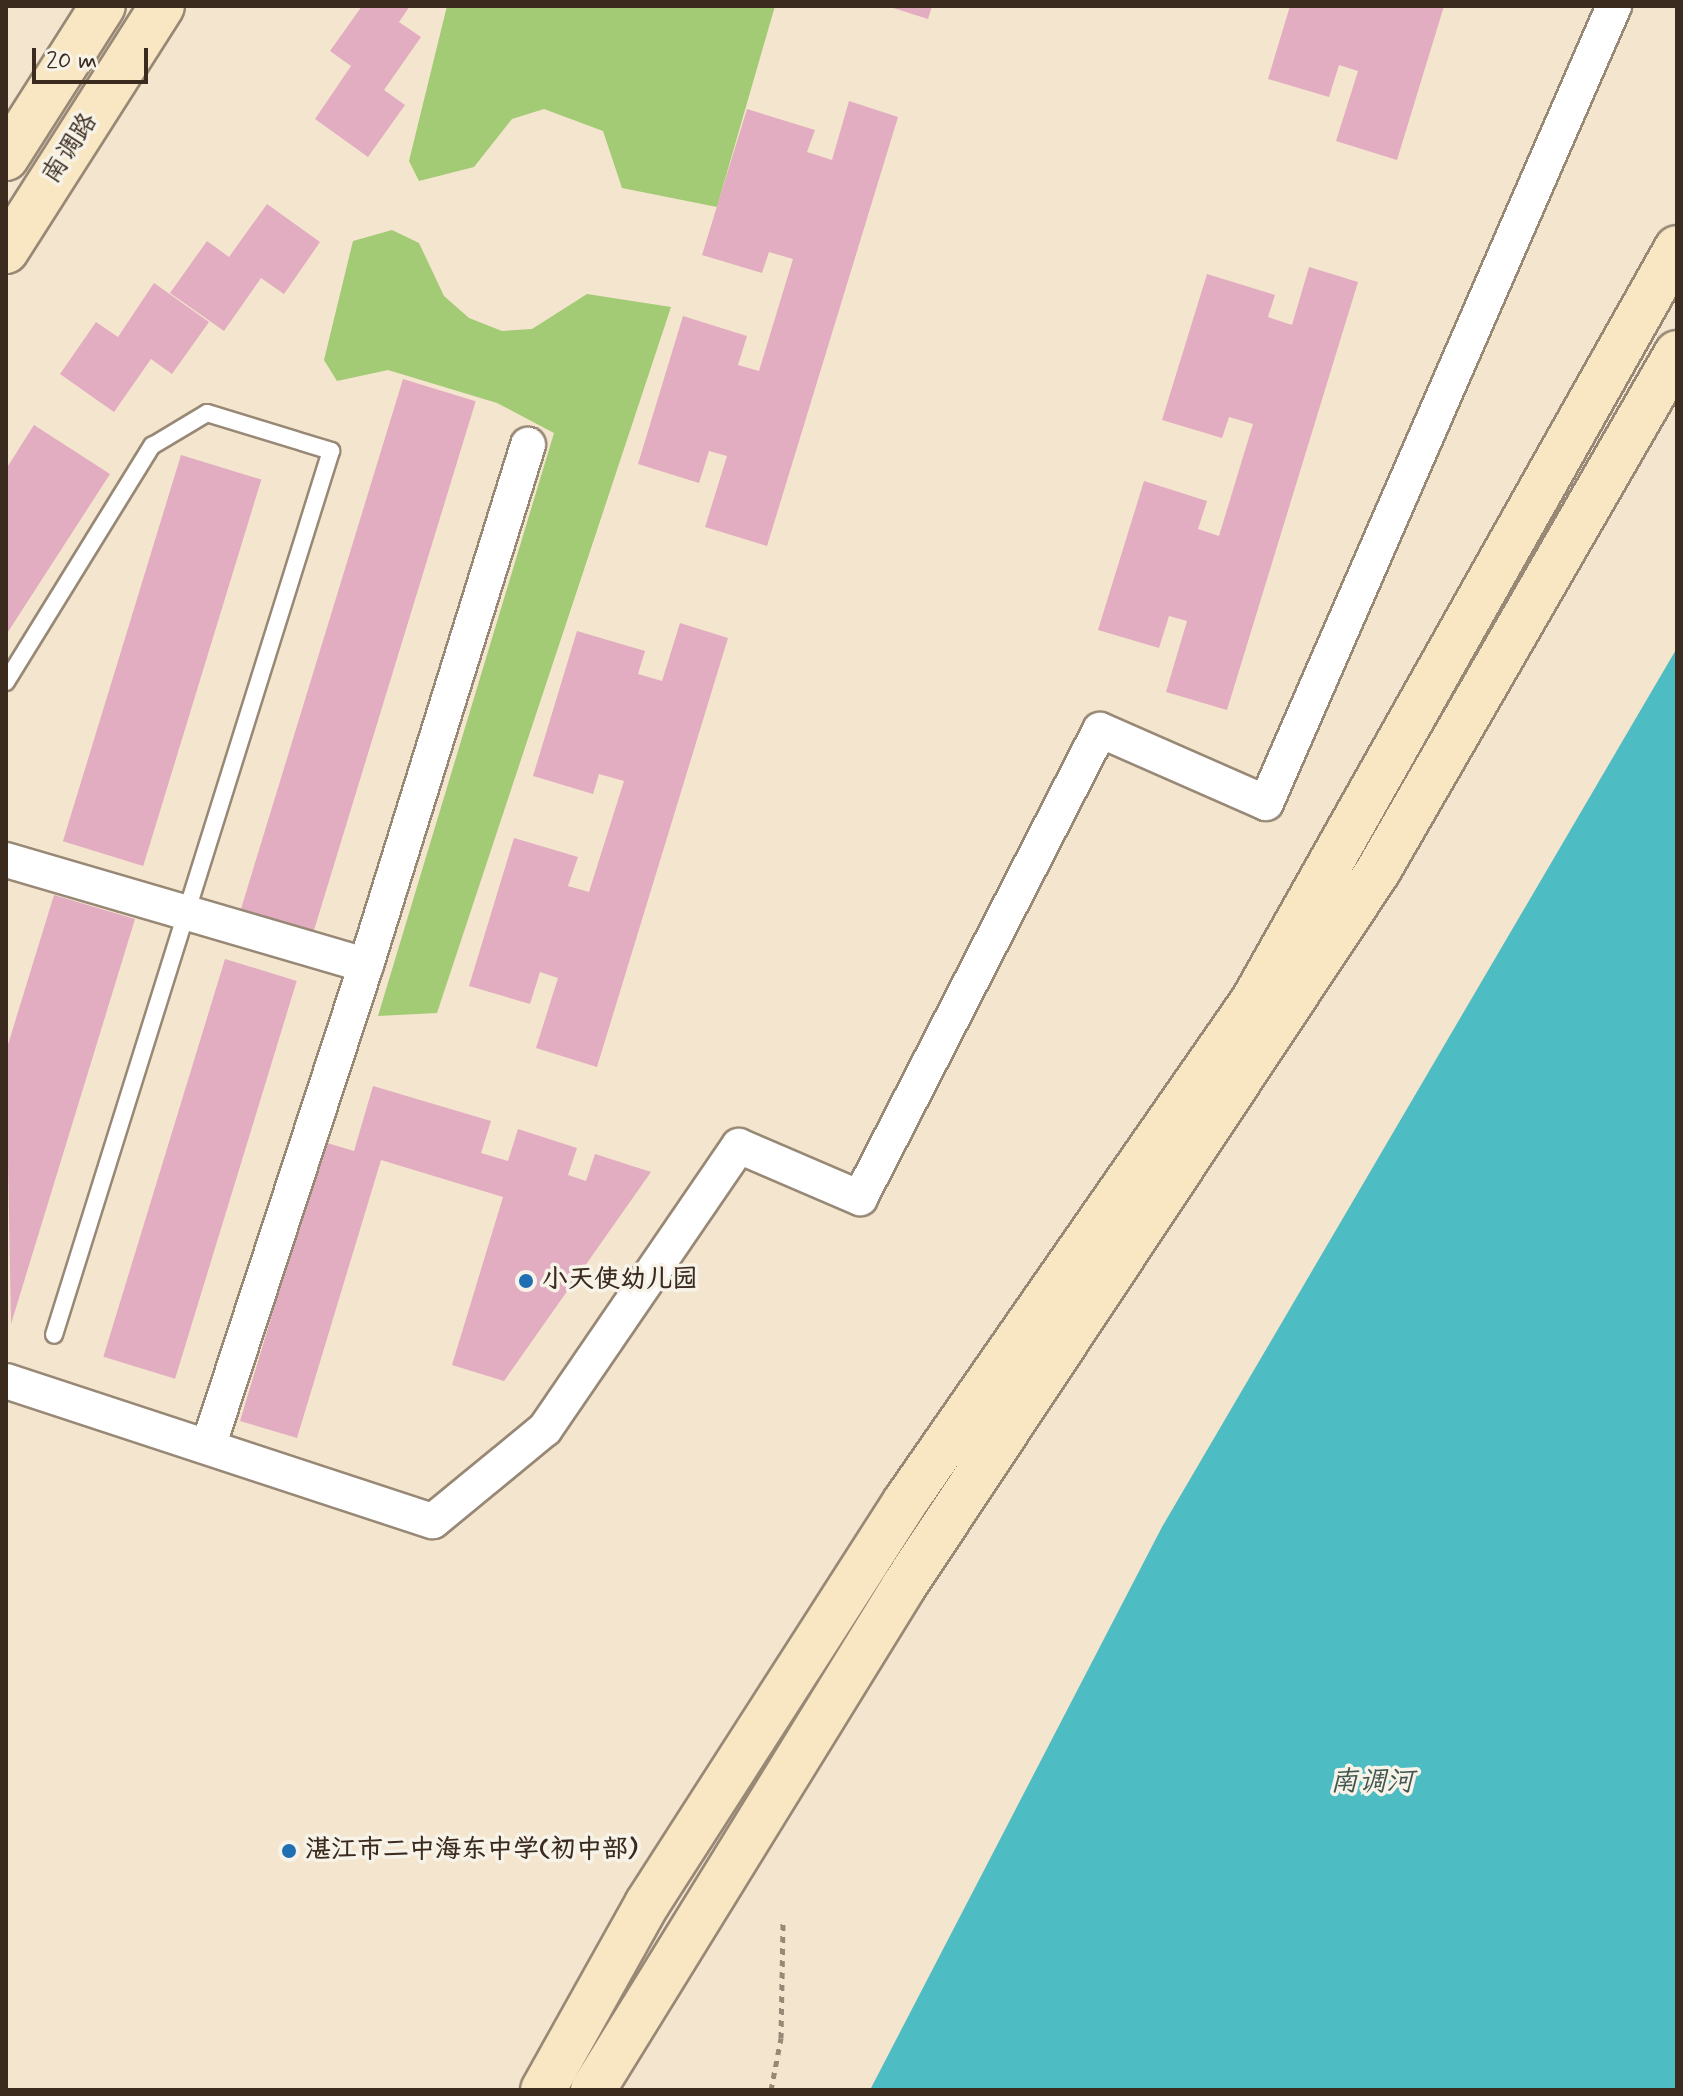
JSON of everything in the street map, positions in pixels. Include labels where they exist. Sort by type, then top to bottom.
[{"type":"street","name":"南调路","points":[[6,158],[103,6]]},
{"type":"street","name":"南调路","points":[[6,251],[162,6]]},
{"type":"street","points":[[6,1381],[433,1521],[545,1429],[739,1146],[860,1198],[1100,730],[1266,803],[1614,6]]},
{"type":"street","points":[[543,2090],[647,1904],[905,1502],[1253,1001],[1677,248]]},
{"type":"street","points":[[593,2090],[904,1586],[1378,871],[1677,353]]},
{"type":"street","points":[[208,1447],[366,965],[528,445]]},
{"type":"street","points":[[6,860],[366,965]]},
{"type":"lane","points":[[6,682],[152,446],[207,413],[331,451],[54,1335]]},
{"type":"path","points":[[771,2090],[781,2038],[783,1922]]},
{"type":"green space","points":[[447,6],[775,6],[717,207],[622,188],[603,131],[544,109],[512,119],[474,167],[419,181],[409,161]]},
{"type":"green space","points":[[392,230],[419,243],[444,296],[469,318],[502,331],[532,329],[587,294],[671,307],[437,1013],[378,1016],[554,433],[497,403],[388,370],[337,381],[324,360],[353,241]]},
{"type":"water","name":"南调河","points":[[1677,648],[1677,2090],[870,2090],[1162,1527]]},
{"type":"building","points":[[362,6],[410,6],[399,22],[421,37],[384,90],[405,105],[368,157],[315,119],[351,66],[330,51]]},
{"type":"building","points":[[887,6],[932,6],[928,19]]},
{"type":"building","points":[[1290,6],[1444,6],[1397,160],[1336,141],[1358,71],[1339,65],[1329,97],[1268,79]]},
{"type":"building","points":[[849,101],[898,117],[767,546],[705,527],[727,456],[709,451],[699,483],[638,464],[683,316],[747,336],[738,365],[759,371],[793,259],[769,252],[762,273],[702,255],[747,109],[815,130],[807,152],[832,160]]},
{"type":"building","points":[[267,204],[320,242],[284,294],[261,278],[224,331],[170,293],[207,241],[229,257]]},
{"type":"building","points":[[1309,267],[1358,282],[1227,710],[1166,692],[1187,621],[1169,616],[1159,648],[1098,630],[1144,481],[1207,501],[1198,529],[1219,536],[1253,424],[1229,417],[1222,438],[1162,420],[1207,274],[1275,295],[1268,317],[1292,325]]},
{"type":"building","points":[[154,283],[209,322],[172,374],[151,359],[114,412],[60,374],[96,322],[118,337]]},
{"type":"building","points":[[403,379],[476,401],[313,934],[240,912]]},
{"type":"building","points":[[34,425],[110,474],[6,635],[6,469]]},
{"type":"building","points":[[181,455],[261,480],[143,866],[63,841]]},
{"type":"building","points":[[680,623],[728,638],[597,1067],[536,1048],[558,978],[540,972],[530,1004],[469,986],[514,838],[578,857],[568,886],[589,892],[624,781],[599,774],[593,794],[533,776],[577,631],[645,651],[638,674],[662,681]]},
{"type":"building","points":[[54,895],[135,919],[11,1324],[6,1051]]},
{"type":"building","points":[[225,959],[297,981],[175,1379],[103,1357]]},
{"type":"building","name":"小天使幼儿园","points":[[373,1086],[491,1121],[481,1153],[508,1161],[518,1129],[577,1148],[568,1175],[586,1181],[595,1154],[651,1172],[504,1381],[452,1365],[503,1197],[381,1160],[297,1438],[240,1421],[324,1142],[354,1151]]},
{"type":"place","name":"小天使幼儿园","points":[[526,1281]]},
{"type":"place","name":"湛江市二中海东中学(初中部)","points":[[289,1851]]}]
